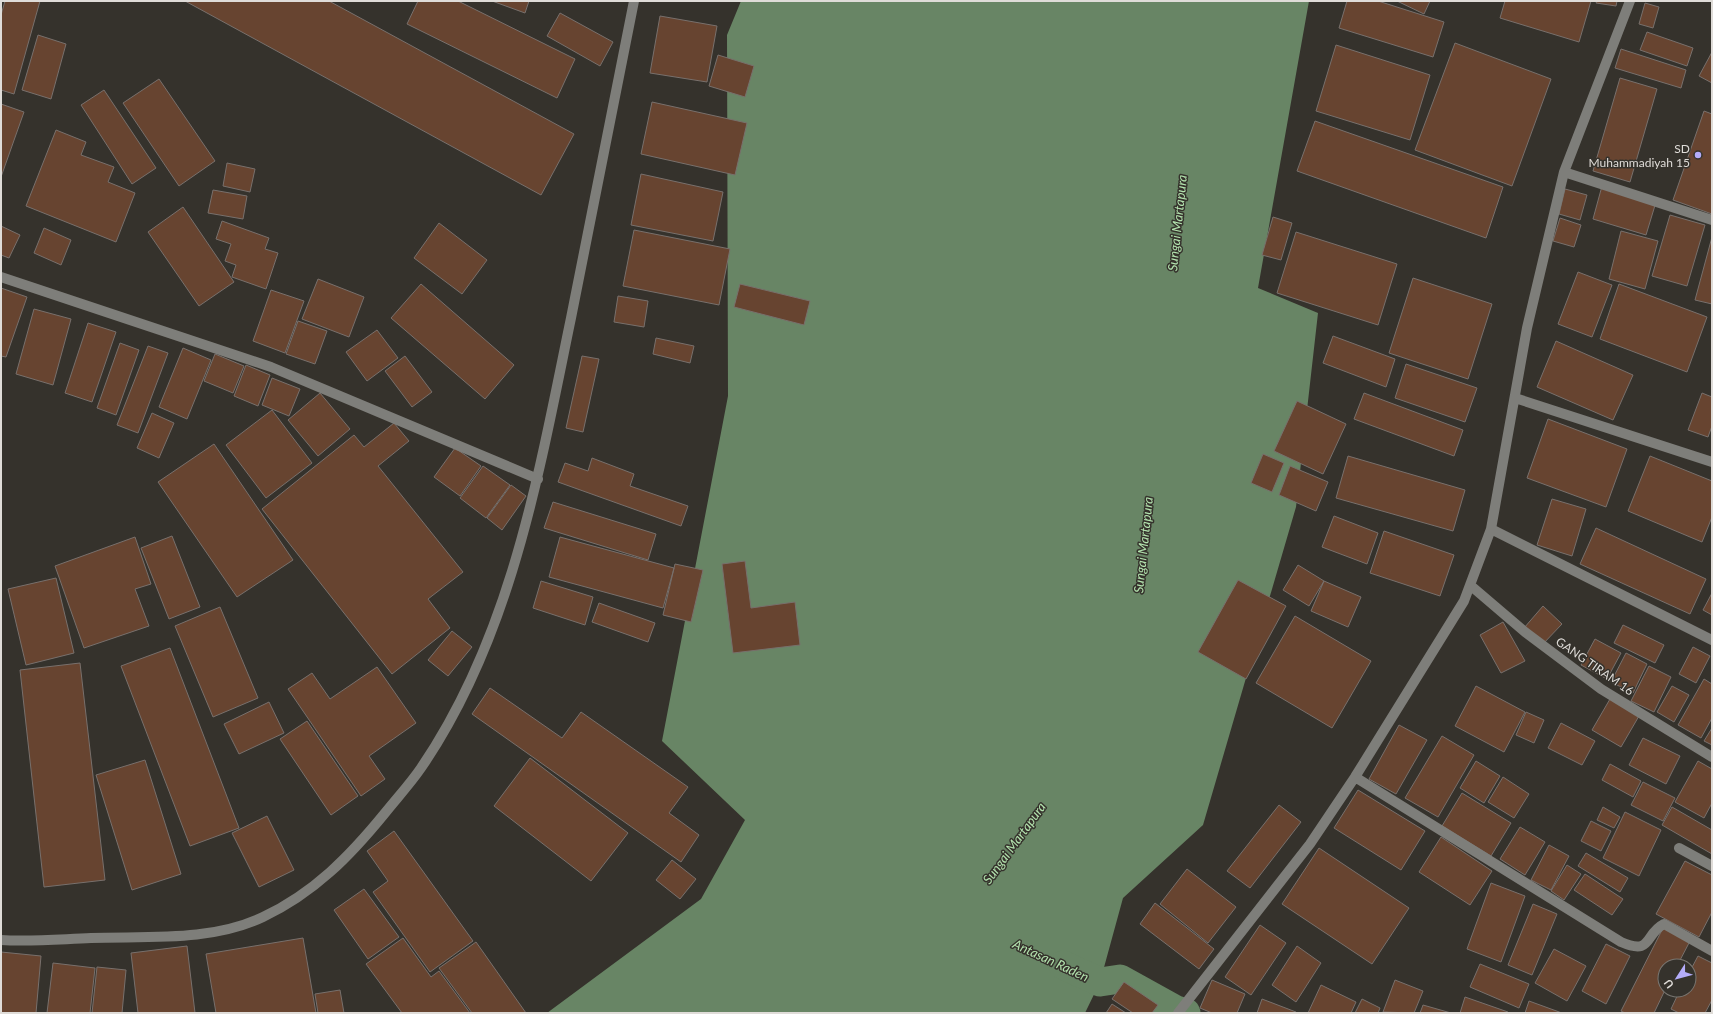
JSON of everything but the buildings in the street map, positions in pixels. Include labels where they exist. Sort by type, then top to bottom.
[{"type":"street","points":[[1,940],[160,937],[222,931],[261,918],[298,898],[324,878],[355,850],[420,769],[455,711],[484,647],[513,570],[538,479],[634,1]]},
{"type":"street","points":[[1178,1013],[1310,844],[1355,777],[1464,601],[1491,529],[1527,328],[1564,172],[1630,1]]},
{"type":"street","points":[[1564,172],[1712,220]]},
{"type":"street","points":[[1,277],[272,367],[538,479]]},
{"type":"street","points":[[1515,398],[1712,462]]},
{"type":"street","points":[[1491,529],[1712,640]]},
{"type":"street","name":"GANG TIRAM 16","points":[[1470,585],[1525,632],[1601,689],[1712,757]]},
{"type":"street","points":[[1355,777],[1621,942],[1638,947],[1651,940],[1656,929],[1664,924],[1712,951]]},
{"type":"street","points":[[1680,848],[1712,866]]},
{"type":"water","name":"Sungai Martapura","points":[[741,1],[1309,1],[1258,288],[1318,313],[1296,507],[1203,825],[1123,898],[1100,982],[1085,1013],[547,1013],[701,899],[745,820],[662,741],[728,396],[727,35]]},
{"type":"waterway","name":"Antasan Raden","points":[[1063,965],[1100,982],[1120,979],[1176,1010],[1186,1013]]},
{"type":"place","name":"SD Muhammadiyah 15","points":[[1698,155]]}]
